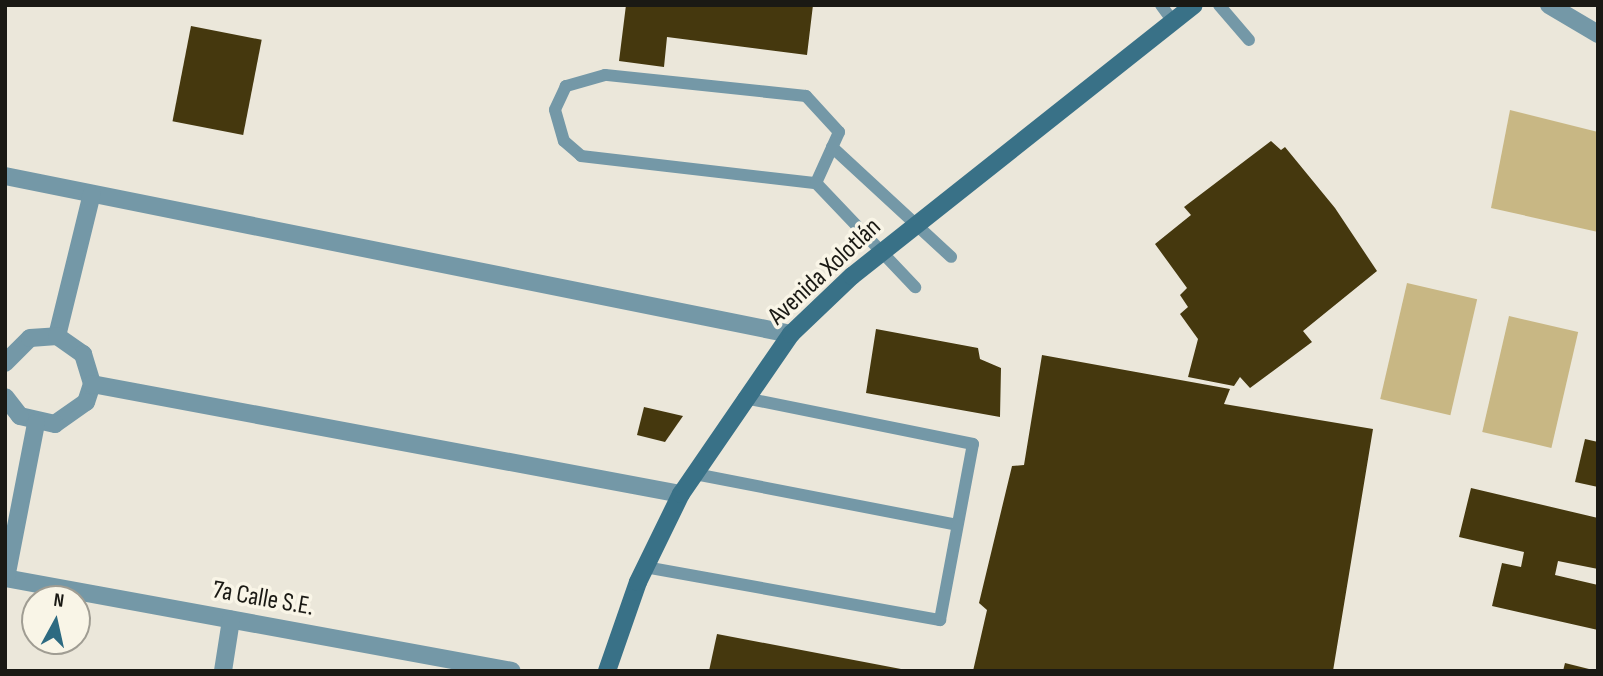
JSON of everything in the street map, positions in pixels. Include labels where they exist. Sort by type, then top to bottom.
[{"type":"main road","name":"Avenida Xolotlán","points":[[607,671],[645,567],[681,495],[744,398],[791,334],[879,254],[1194,5]]},
{"type":"street","points":[[1549,5],[1598,34]]},
{"type":"street","points":[[5,176],[791,334]]},
{"type":"street","points":[[57,336],[92,194]]},
{"type":"street","points":[[5,397],[20,416],[36,424],[73,416],[92,384],[83,354],[57,336],[30,338],[6,358]]},
{"type":"street","points":[[92,384],[681,495]]},
{"type":"street","points":[[6,578],[36,424]]},
{"type":"street","name":"7a Calle S.E.","points":[[6,578],[512,671]]},
{"type":"street","points":[[223,671],[231,620]]},
{"type":"lane","points":[[1161,5],[1174,23]]},
{"type":"lane","points":[[1219,5],[1249,40]]},
{"type":"lane","points":[[817,183],[839,132],[806,96],[605,75],[566,86],[555,110],[564,141],[581,156],[817,183],[879,254],[915,287]]},
{"type":"lane","points":[[832,147],[951,257]]},
{"type":"lane","points":[[645,567],[940,620],[973,444],[744,398]]},
{"type":"lane","points":[[695,474],[957,525]]},
{"type":"shaded area","points":[[1510,110],[1598,132],[1598,232],[1491,208]]},
{"type":"shaded area","points":[[1407,283],[1477,299],[1450,415],[1380,399]]},
{"type":"shaded area","points":[[1509,316],[1578,332],[1551,448],[1482,432]]},
{"type":"building","points":[[626,5],[813,5],[807,55],[667,37],[664,67],[619,61]]},
{"type":"building","points":[[191,26],[262,40],[243,135],[172,121]]},
{"type":"building","points":[[1271,141],[1281,150],[1285,147],[1335,208],[1377,271],[1303,331],[1312,342],[1250,388],[1240,377],[1234,386],[1188,377],[1198,339],[1180,314],[1188,307],[1180,295],[1187,288],[1155,244],[1191,215],[1184,207]]},
{"type":"building","points":[[876,329],[978,348],[980,359],[1001,368],[1000,417],[866,393]]},
{"type":"building","points":[[1042,355],[1230,389],[1224,404],[1373,429],[1333,671],[973,671],[987,610],[979,603],[1012,466],[1024,465]]},
{"type":"building","points":[[644,407],[683,416],[665,442],[637,435]]},
{"type":"building","points":[[1585,439],[1598,442],[1598,487],[1575,482]]},
{"type":"building","points":[[1471,488],[1598,518],[1598,569],[1558,561],[1555,575],[1598,585],[1598,630],[1492,606],[1502,563],[1521,567],[1524,552],[1459,537]]},
{"type":"building","points":[[717,634],[901,669],[901,671],[709,671]]},
{"type":"building","points":[[1565,663],[1593,670],[1593,671],[1563,671]]}]
